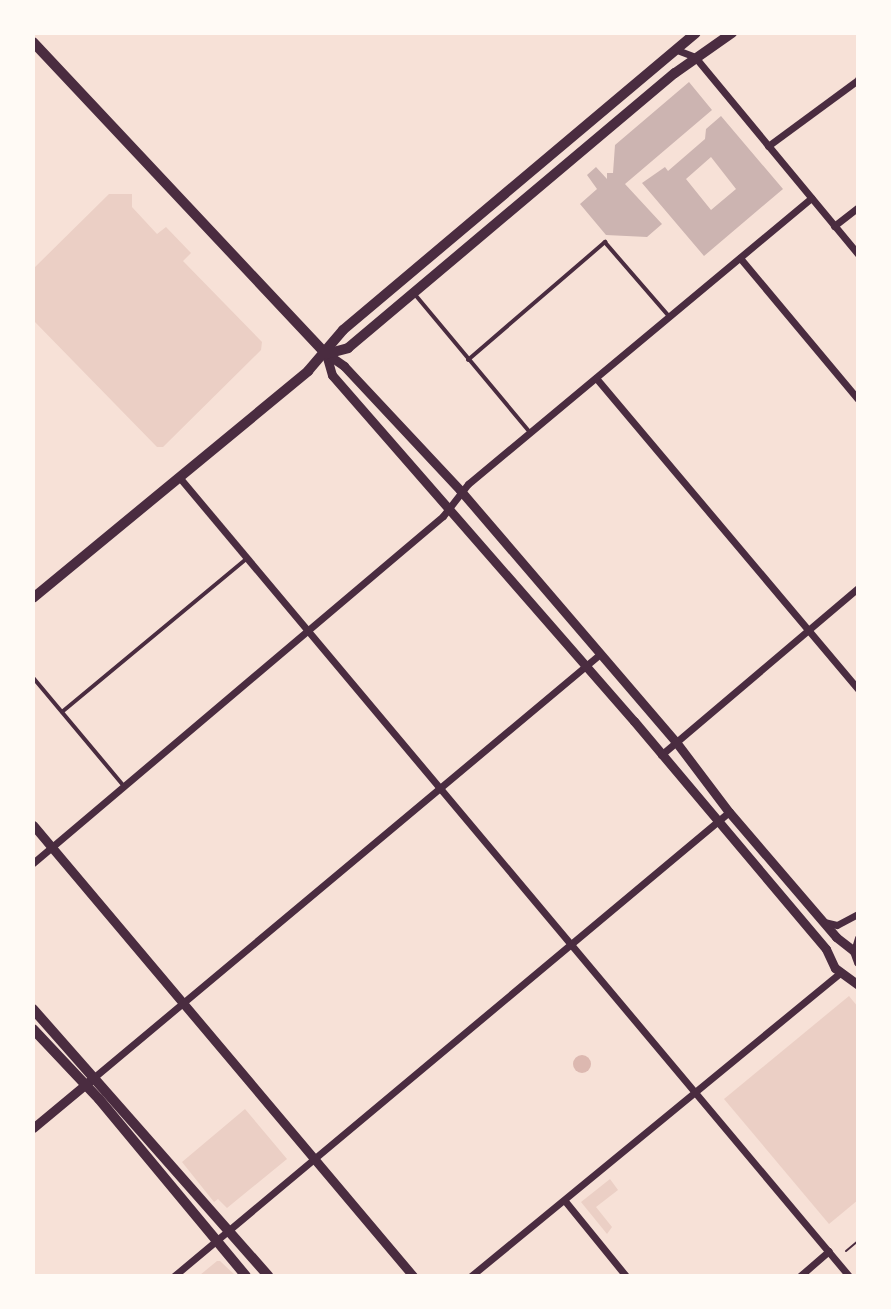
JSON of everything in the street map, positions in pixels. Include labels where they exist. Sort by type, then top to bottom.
[{"type":"main road","points":[[33,598],[327,354],[343,330],[696,33]]},
{"type":"main road","points":[[327,354],[348,348],[695,57],[732,33]]},
{"type":"main road","points":[[34,45],[327,354]]},
{"type":"main road","points":[[33,1009],[223,1235],[268,1276]]},
{"type":"main road","points":[[33,1029],[91,1080],[223,1235],[246,1276]]},
{"type":"street","points":[[673,50],[684,50],[695,57],[858,254]]},
{"type":"street","points":[[768,146],[858,80]]},
{"type":"street","points":[[33,863],[308,631],[449,507],[460,490],[811,198]]},
{"type":"street","points":[[834,226],[858,207]]},
{"type":"street","points":[[740,258],[858,399]]},
{"type":"street","points":[[327,354],[352,374],[460,490],[676,742],[729,812],[823,922],[852,950],[858,962],[853,970],[842,972],[471,1276]]},
{"type":"street","points":[[327,354],[332,376],[586,666],[832,961],[858,985]]},
{"type":"street","points":[[596,378],[858,689]]},
{"type":"street","points":[[179,477],[849,1276]]},
{"type":"street","points":[[661,754],[858,588]]},
{"type":"street","points":[[33,1128],[600,655]]},
{"type":"street","points":[[174,1276],[570,941],[729,812]]},
{"type":"street","points":[[33,825],[413,1276]]},
{"type":"street","points":[[823,922],[837,925],[858,914]]},
{"type":"street","points":[[852,950],[858,938]]},
{"type":"street","points":[[832,961],[838,950],[852,950]]},
{"type":"street","points":[[565,1201],[626,1276]]},
{"type":"street","points":[[800,1276],[829,1251]]},
{"type":"lane","points":[[468,359],[605,242],[669,316]]},
{"type":"lane","points":[[414,293],[530,433]]},
{"type":"lane","points":[[62,712],[247,558]]},
{"type":"lane","points":[[33,677],[124,786]]},
{"type":"path","points":[[846,1251],[858,1241]]},
{"type":"shaded area","points":[[109,194],[132,194],[132,207],[157,234],[166,227],[191,253],[183,261],[262,342],[261,350],[163,447],[157,447],[33,320],[33,269]]},
{"type":"shaded area","points":[[849,996],[858,1007],[858,1200],[829,1224],[724,1099]]},
{"type":"shaded area","points":[[582,1055],[588,1058],[591,1064],[588,1070],[582,1073],[576,1070],[573,1064],[576,1058]]},
{"type":"shaded area","points":[[245,1109],[287,1159],[227,1208],[218,1199],[214,1202],[182,1162]]},
{"type":"shaded area","points":[[610,1179],[618,1190],[596,1207],[612,1227],[607,1234],[581,1202]]},
{"type":"shaded area","points":[[217,1261],[236,1276],[200,1275]]},
{"type":"building","points":[[689,82],[712,110],[625,184],[662,224],[647,237],[606,235],[580,204],[597,189],[587,175],[596,167],[607,179],[607,173],[613,173],[615,145]]},
{"type":"building","points":[[721,116],[783,189],[704,256],[642,183],[665,167],[668,171],[705,139],[706,129]],"holes":[[[711,157],[736,189],[711,210],[686,179]]]}]
